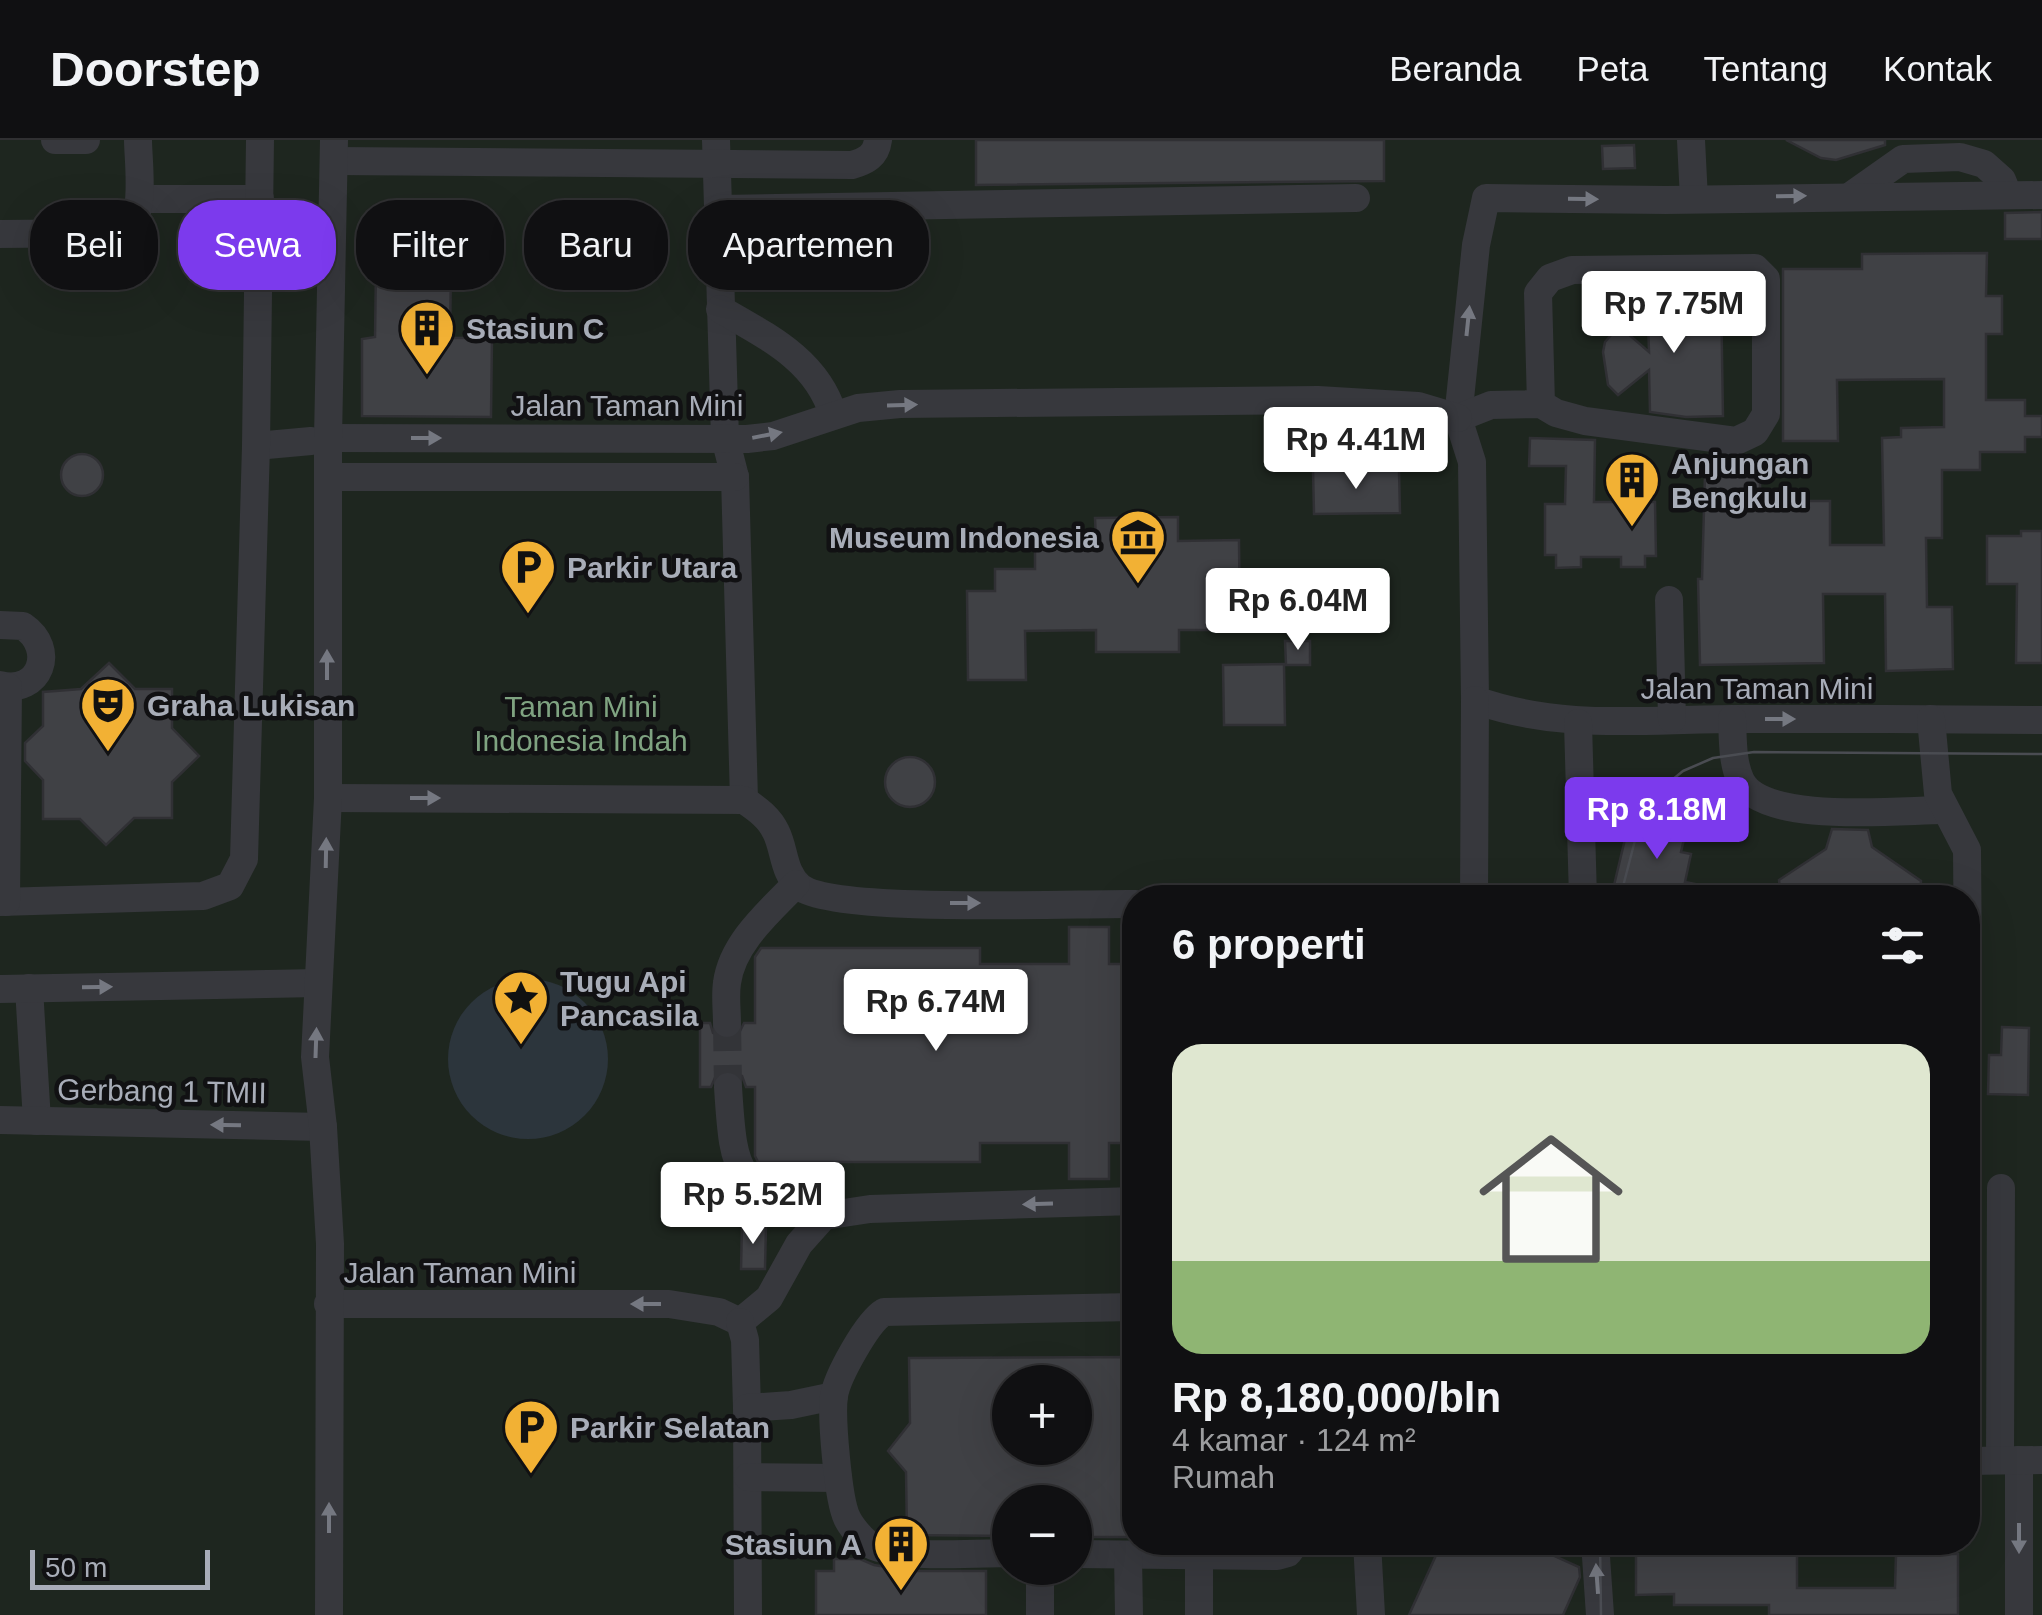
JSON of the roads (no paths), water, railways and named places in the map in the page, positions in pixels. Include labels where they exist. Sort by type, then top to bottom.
[{"type":"lane","points":[[55,140],[86,140]]},
{"type":"lane","points":[[0,234],[112,233],[127,229],[135,220],[140,199],[138,140]]},
{"type":"lane","points":[[0,625],[24,626],[39,641],[42,652],[42,663],[30,680],[4,686],[3,902],[203,896],[230,886],[244,859],[247,822],[260,140]]},
{"type":"lane","points":[[256,446],[320,439],[334,151],[716,152],[852,165],[866,161],[877,150],[878,140]]},
{"type":"lane","points":[[1691,140],[1694,199]]},
{"type":"lane","points":[[1852,196],[1902,149],[1960,148],[2002,180],[2008,195]]},
{"type":"lane","points":[[716,152],[719,200]]},
{"type":"lane","points":[[1474,885],[1472,462],[1458,418],[1476,246],[1486,198],[2042,195]]},
{"type":"lane","points":[[929,205],[1356,198]]},
{"type":"lane","points":[[140,199],[260,199]]},
{"type":"lane","points":[[1458,418],[1491,405],[1541,404],[1556,413],[1586,421],[1736,441],[1748,437],[1766,414],[1766,279],[1755,268],[1572,270],[1550,278],[1538,293],[1541,404]]},
{"type":"lane","points":[[720,290],[725,438],[735,478],[744,800]]},
{"type":"lane","points":[[720,308],[770,338],[816,376],[833,414]]},
{"type":"lane","name":"Jalan Taman Mini","points":[[328,1615],[330,1244],[315,1057],[328,798],[328,478],[320,439],[773,436],[833,414],[900,404],[1318,400],[1418,406],[1458,418]]},
{"type":"lane","points":[[328,478],[735,478]]},
{"type":"lane","points":[[1669,600],[1672,720]]},
{"type":"lane","name":"Jalan Taman Mini","points":[[1475,700],[1540,718],[1578,723],[1732,719],[2042,720]]},
{"type":"lane","points":[[1732,719],[1736,765],[1742,784],[1766,802],[1816,811],[1944,810]]},
{"type":"lane","points":[[1931,719],[1938,794],[1968,850],[1968,885]]},
{"type":"lane","points":[[1578,723],[1583,885]]},
{"type":"lane","points":[[328,798],[744,800],[769,820],[796,884],[812,895],[868,902],[1122,904]]},
{"type":"lane","points":[[728,1024],[727,980],[738,950],[796,884]]},
{"type":"lane","points":[[0,988],[318,983]]},
{"type":"lane","points":[[30,988],[36,1121]]},
{"type":"lane","points":[[728,1086],[732,1145],[742,1173],[763,1193],[824,1216],[870,1209],[1122,1200]]},
{"type":"lane","name":"Gerbang 1 TMII","points":[[0,1120],[323,1127]]},
{"type":"lane","points":[[2001,1188],[2020,1460],[2019,1615]]},
{"type":"lane","points":[[748,1615],[748,1477],[744,1340],[740,1322],[769,1298],[799,1244],[824,1216]]},
{"type":"lane","name":"Jalan Taman Mini","points":[[328,1304],[669,1304],[719,1312],[740,1322]]},
{"type":"lane","points":[[992,1553],[886,1552],[866,1542],[847,1519],[838,1478],[834,1396],[865,1330],[873,1318],[884,1312],[1122,1307]]},
{"type":"lane","points":[[746,1408],[791,1405],[834,1396]]},
{"type":"lane","points":[[1980,1460],[2020,1460]]},
{"type":"lane","points":[[748,1477],[838,1478]]},
{"type":"lane","points":[[1092,1554],[1122,1555]]},
{"type":"lane","points":[[1129,1615],[1128,1555],[1281,1555]]},
{"type":"lane","points":[[1369,1555],[1371,1615]]},
{"type":"lane","points":[[1596,1555],[1600,1615]]},
{"type":"lane","points":[[1198,1556],[1199,1615]]},
{"type":"lane","points":[[1040,1585],[1040,1615]]},
{"type":"tunnel","points":[[727,1023],[728,1087]]},
{"type":"tram line","points":[[1623,885],[1645,802],[1683,771],[1713,758],[1754,752],[2042,754]]},
{"type":"tram line","points":[[1600,1555],[1601,1615]]},
{"type":"place","name":"Stasiun C","points":[[427,377]]},
{"type":"place","name":"Anjungan Bengkulu","points":[[1632,529]]},
{"type":"place","name":"Museum Indonesia","points":[[1138,586]]},
{"type":"place","name":"Parkir Utara","points":[[528,616]]},
{"type":"place","name":"Graha Lukisan","points":[[108,754]]},
{"type":"place","name":"Tugu Api Pancasila","points":[[521,1047]]},
{"type":"place","name":"Parkir Selatan","points":[[531,1476]]},
{"type":"place","name":"Stasiun A","points":[[901,1593]]},
{"type":"park label","name":"Taman Mini Indonesia Indah","points":[[581,723]]}]
